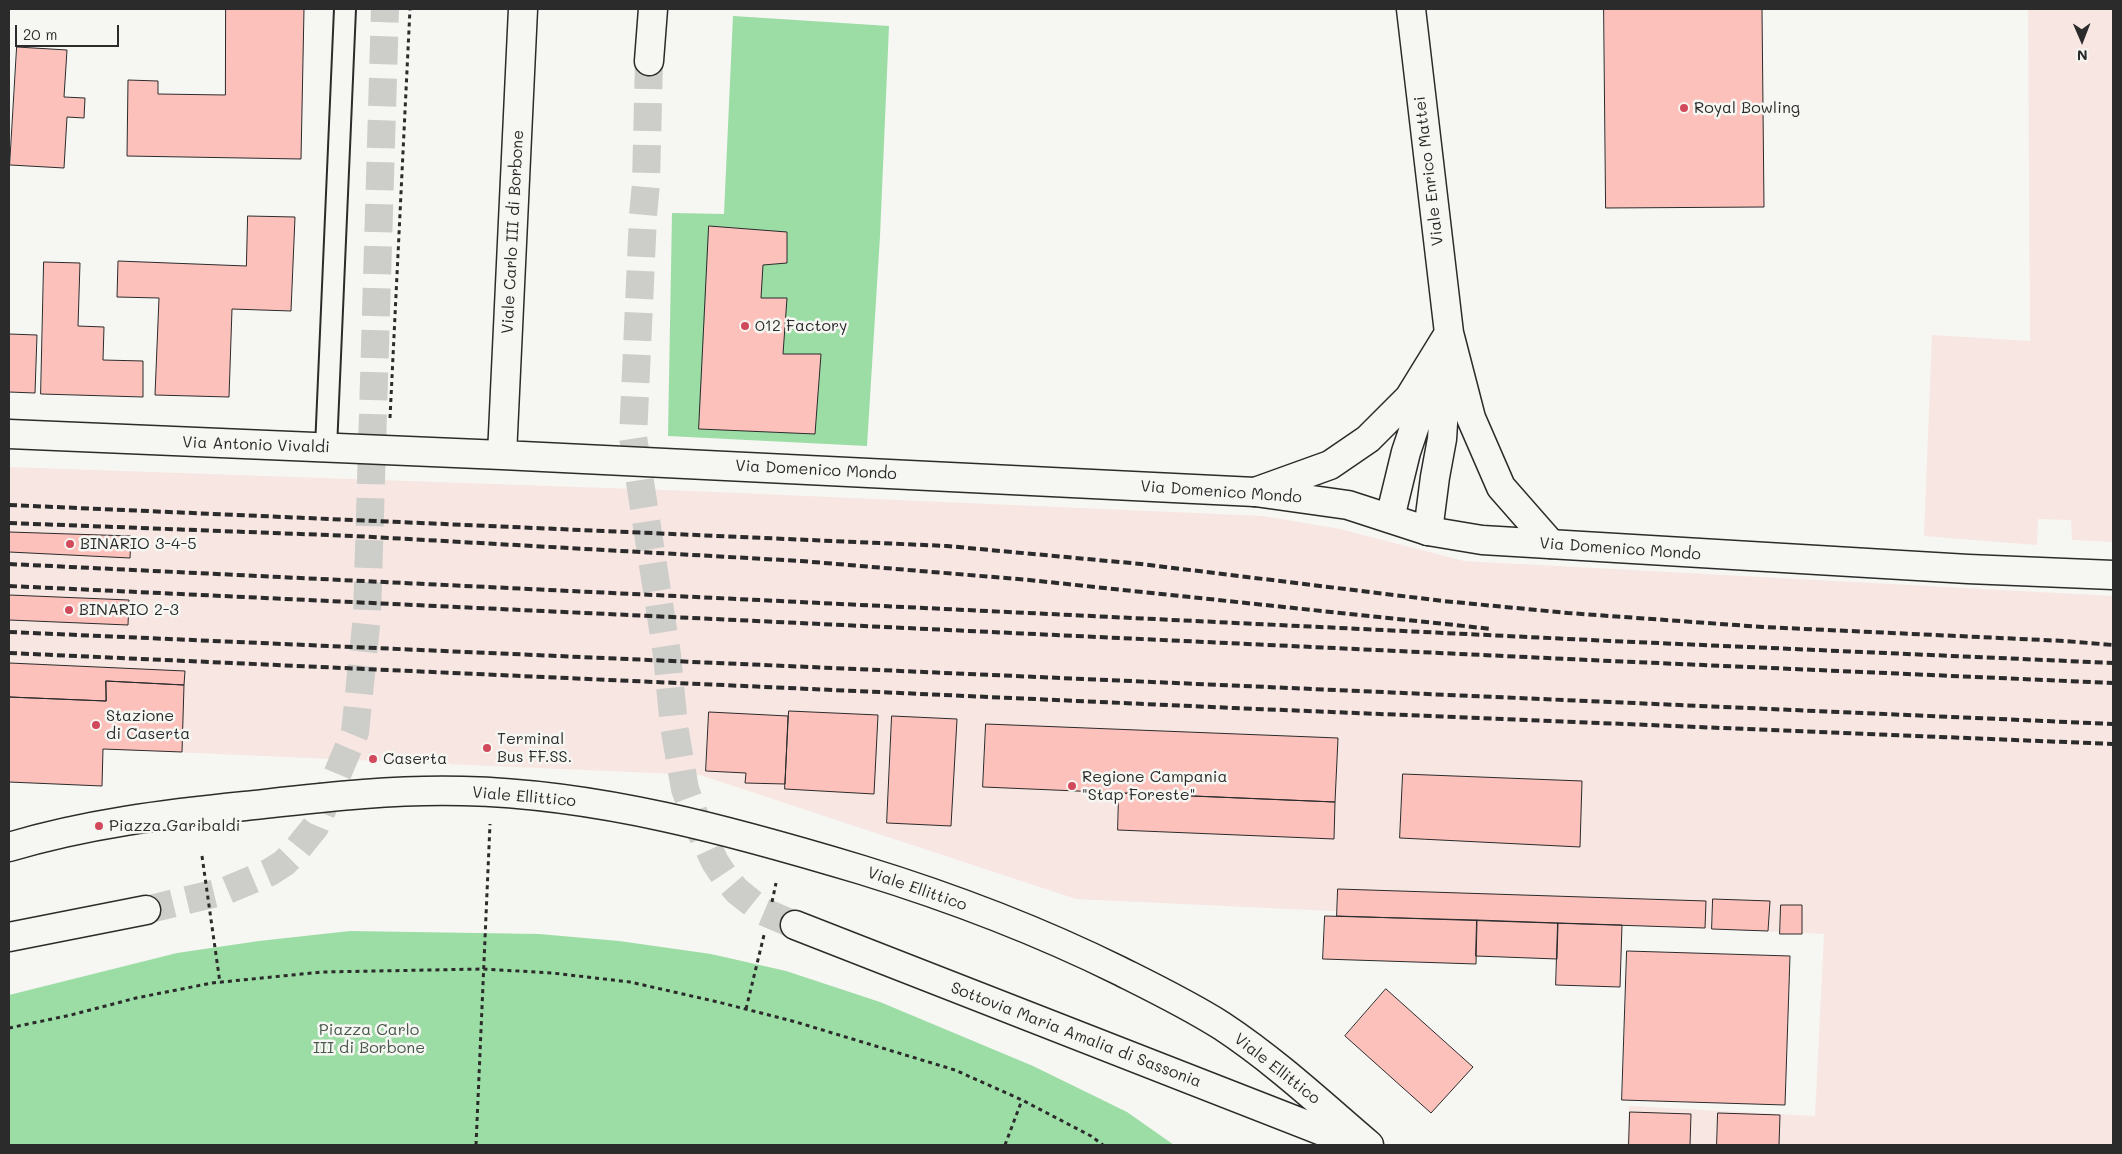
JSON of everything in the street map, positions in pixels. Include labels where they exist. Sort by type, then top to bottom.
[{"type":"street","name":"Viale Carlo III di Borbone","points":[[502,455],[523,9]]},
{"type":"street","points":[[649,61],[653,9]]},
{"type":"street","name":"Viale Enrico Mattei","points":[[1411,9],[1448,333],[1470,418],[1501,487],[1551,544]]},
{"type":"street","points":[[1255,492],[1330,465],[1368,439],[1409,398],[1448,333]]},
{"type":"street","name":"Viale Enrico Mattei","points":[[1390,518],[1406,452],[1420,407],[1448,333]]},
{"type":"street","name":"Viale Enrico Mattei","points":[[1428,531],[1442,439],[1448,333]]},
{"type":"street","name":"Via Antonio Vivaldi","points":[[9,434],[502,455]]},
{"type":"street","name":"Via Domenico Mondo","points":[[502,455],[1255,492],[1348,505],[1428,531],[1482,540],[1949,568],[2113,574]]},
{"type":"street","name":"Viale Ellittico","points":[[36,840],[95,826],[188,812],[368,793],[405,792],[491,793],[584,802],[705,827],[884,876],[992,914],[1102,962],[1197,1011],[1257,1050],[1369,1145]]},
{"type":"street","points":[[9,847],[36,840]]},
{"type":"street","points":[[9,937],[146,910]]},
{"type":"street","name":"Sottovia Maria Amalia di Sassonia","points":[[795,925],[1358,1145]]},
{"type":"lane","points":[[326,448],[345,9]]},
{"type":"lane","points":[[9,836],[36,840]]},
{"type":"path","points":[[388,450],[410,9]]},
{"type":"path","points":[[476,1145],[491,793]]},
{"type":"path","points":[[202,856],[220,983]]},
{"type":"path","points":[[772,902],[776,883]]},
{"type":"path","points":[[746,1009],[764,932]]},
{"type":"path","points":[[9,1028],[72,1015],[136,998],[220,983],[322,972],[484,970],[552,974],[630,982],[796,1022],[955,1070],[1022,1100],[1091,1136],[1103,1145]]},
{"type":"path","points":[[1005,1145],[1022,1100]]},
{"type":"shaded area","points":[[2028,9],[2113,9],[2113,542],[2072,540],[2071,520],[2038,519],[2037,545],[1924,536],[1932,335],[2030,341]]},
{"type":"shaded area","points":[[9,467],[692,491],[1263,516],[1340,529],[1464,561],[2113,596],[2113,1145],[1627,1145],[1629,1106],[1815,1116],[1824,934],[1076,899],[700,775],[103,749],[102,786],[9,782]]},
{"type":"green space","points":[[733,16],[889,26],[880,236],[867,446],[668,436],[672,213],[724,214]]},
{"type":"green space","name":"Piazza Carlo III di Borbone","points":[[350,931],[539,934],[619,941],[711,954],[786,971],[880,1002],[1033,1066],[1127,1112],[1174,1145],[9,1145],[9,995],[177,953],[259,941]]},
{"type":"building","points":[[226,9],[304,9],[301,159],[127,156],[128,80],[158,81],[158,94],[225,95]]},
{"type":"building","name":"Royal Bowling","points":[[1604,9],[1762,9],[1764,207],[1606,208]]},
{"type":"building","points":[[17,47],[67,50],[64,97],[85,98],[84,118],[67,117],[64,168],[10,165]]},
{"type":"building","points":[[248,216],[295,217],[291,311],[232,309],[229,397],[155,395],[159,298],[117,297],[118,261],[246,266]]},
{"type":"building","name":"012 Factory","points":[[709,226],[787,232],[787,263],[763,265],[761,298],[787,298],[783,354],[821,354],[815,434],[699,429]]},
{"type":"building","points":[[44,262],[80,263],[78,326],[104,327],[103,360],[143,361],[143,397],[41,394]]},
{"type":"building","points":[[9,334],[37,335],[35,393],[9,392]]},
{"type":"building","name":"BINARIO 3-4-5","points":[[9,532],[131,536],[130,558],[9,552]]},
{"type":"building","name":"BINARIO 2-3","points":[[9,595],[129,600],[128,625],[9,620]]},
{"type":"building","points":[[9,663],[185,671],[184,685],[106,681],[106,701],[9,697]]},
{"type":"building","name":"Stazione di Caserta","points":[[106,681],[184,685],[182,752],[103,749],[102,786],[9,782],[9,697],[106,701]]},
{"type":"building","points":[[789,711],[878,715],[874,794],[785,789]]},
{"type":"building","points":[[709,712],[788,716],[785,784],[745,783],[746,773],[706,771]]},
{"type":"building","points":[[892,716],[957,719],[951,826],[887,823]]},
{"type":"building","points":[[986,724],[1338,738],[1335,802],[983,787]]},
{"type":"building","points":[[1403,774],[1582,781],[1580,847],[1400,838]]},
{"type":"building","points":[[1119,793],[1335,802],[1334,839],[1118,830]]},
{"type":"building","points":[[1338,889],[1706,901],[1705,928],[1337,916]]},
{"type":"building","points":[[1713,899],[1770,901],[1768,931],[1712,929]]},
{"type":"building","points":[[1781,905],[1802,905],[1802,934],[1780,934]]},
{"type":"building","points":[[1325,916],[1477,920],[1476,964],[1323,959]]},
{"type":"building","points":[[1477,920],[1558,923],[1557,959],[1476,956]]},
{"type":"building","points":[[1558,923],[1622,925],[1620,987],[1556,985]]},
{"type":"building","points":[[1627,951],[1790,956],[1785,1105],[1622,1100]]},
{"type":"building","points":[[1386,989],[1473,1067],[1431,1113],[1345,1036]]},
{"type":"building","points":[[1630,1112],[1691,1114],[1690,1145],[1629,1145]]},
{"type":"building","points":[[1718,1113],[1780,1115],[1779,1145],[1717,1145]]},
{"type":"tunnel","points":[[146,910],[225,891],[270,872],[284,863],[315,827],[355,732],[367,616],[385,9]]},
{"type":"tunnel","points":[[649,61],[646,183],[633,437],[667,655],[674,726],[685,789],[700,830],[715,862],[737,891],[762,911],[795,925]]},
{"type":"railway","points":[[9,505],[947,546],[1141,564],[1443,601],[1568,613],[1763,627],[2065,641],[2113,645]]},
{"type":"railway","points":[[9,523],[354,536],[801,561],[1029,580],[1492,629]]},
{"type":"railway","points":[[9,564],[1611,641],[2113,663]]},
{"type":"railway","points":[[9,586],[2113,683]]},
{"type":"railway","points":[[9,632],[2113,724]]},
{"type":"railway","points":[[9,653],[1234,708],[2113,744]]},
{"type":"place","name":"Royal Bowling","points":[[1684,108]]},
{"type":"place","name":"012 Factory","points":[[745,326]]},
{"type":"place","name":"BINARIO 3-4-5","points":[[70,544]]},
{"type":"place","name":"BINARIO 2-3","points":[[69,610]]},
{"type":"place","name":"Stazione di Caserta","points":[[96,725]]},
{"type":"place","name":"Terminal Bus FF.SS.","points":[[487,748]]},
{"type":"place","name":"Caserta","points":[[373,759]]},
{"type":"place","name":"Regione Campania \"Stap Foreste\"","points":[[1072,786]]},
{"type":"place","name":"Piazza Garibaldi","points":[[99,826]]}]
